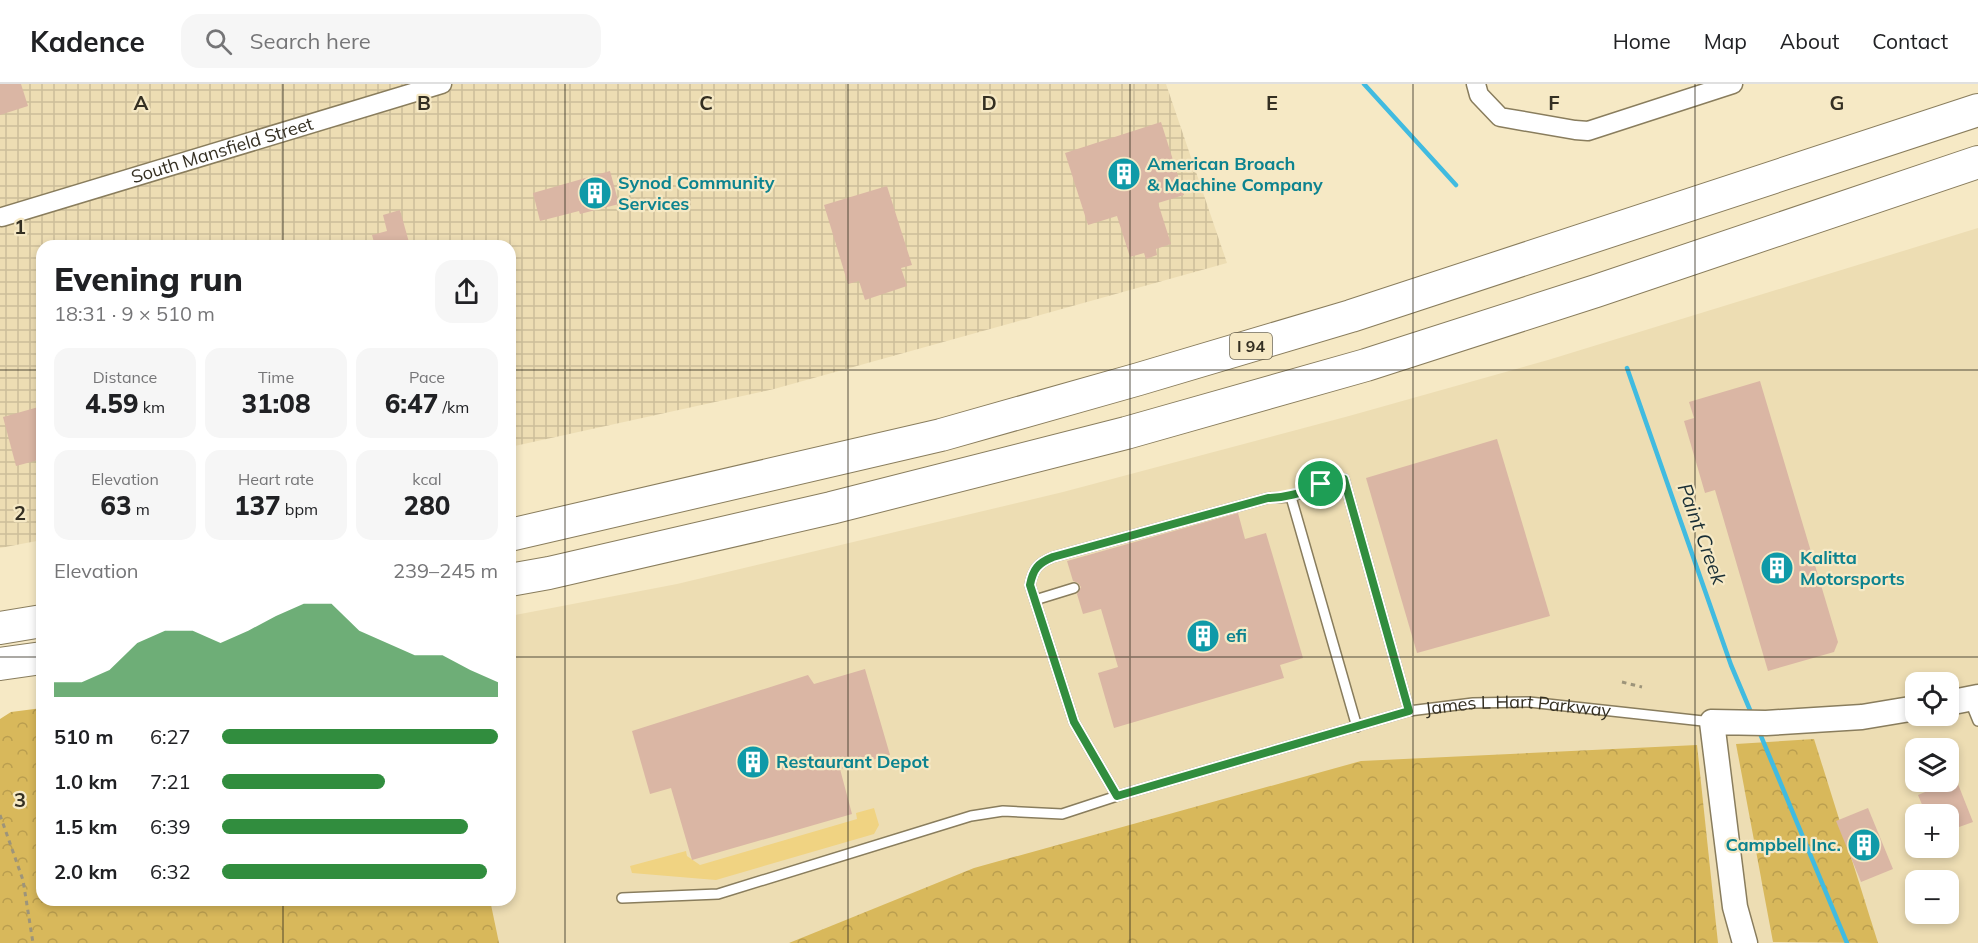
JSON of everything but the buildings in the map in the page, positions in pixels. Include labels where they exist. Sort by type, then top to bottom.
[{"type":"highway","name":"I 94","points":[[516,534],[941,435],[1150,375],[1351,316],[1978,110]]},
{"type":"highway","points":[[516,579],[831,508],[1126,433],[1366,365],[1596,291],[1978,162]]},
{"type":"highway","points":[[0,628],[36,622]]},
{"type":"highway","points":[[0,664],[36,659]]},
{"type":"street","name":"South Mansfield Street","points":[[2,217],[442,84]]},
{"type":"street","points":[[1476,84],[1479,95],[1500,117],[1588,131],[1691,90],[1733,84]]},
{"type":"street","name":"James L Hart Parkway","points":[[1712,722],[1766,723],[1862,717],[1905,710]]},
{"type":"street","points":[[1712,722],[1735,907],[1745,943]]},
{"type":"lane","points":[[1117,796],[1074,722],[1030,585],[1033,572],[1039,562],[1053,557],[1268,498],[1291,497],[1321,484],[1344,479],[1409,711]]},
{"type":"lane","points":[[1291,497],[1357,727]]},
{"type":"lane","points":[[1035,600],[1074,588]]},
{"type":"lane","name":"James L Hart Parkway","points":[[622,898],[718,894],[971,816],[1003,811],[1062,814],[1409,711],[1473,703],[1529,702],[1712,722]]},
{"type":"path","points":[[1622,682],[1642,687]]},
{"type":"path","points":[[0,815],[23,880],[33,943]]},
{"type":"shaded area","points":[[0,84],[1166,84],[1227,263],[774,389],[516,446],[516,240],[36,240],[36,541],[0,548]]},
{"type":"shaded area","points":[[1978,228],[1978,943],[445,943],[434,906],[516,906],[516,615],[677,584],[1063,492],[1548,360]]},
{"type":"shaded area","points":[[874,808],[879,825],[874,834],[716,880],[632,873],[630,866],[686,851],[687,856],[700,865],[857,819],[856,813]]},
{"type":"green space","points":[[36,709],[36,906],[491,906],[499,943],[0,943],[0,719],[11,712]]},
{"type":"green space","points":[[1814,739],[1878,943],[1773,942],[1736,744]]},
{"type":"green space","points":[[1697,745],[1718,943],[789,943],[974,868],[1361,761]]},
{"type":"waterway","name":"Paint Creek","points":[[1364,84],[1456,185]]},
{"type":"waterway","name":"Paint Creek","points":[[1627,368],[1731,665],[1750,710]]},
{"type":"waterway","name":"Paint Creek","points":[[1761,736],[1847,943]]},
{"type":"place","name":"American Broach & Machine Company","points":[[1124,174]]},
{"type":"place","name":"Synod Community Services","points":[[595,193]]},
{"type":"place","name":"Kalitta Motorsports","points":[[1777,568]]},
{"type":"place","name":"efi","points":[[1203,636]]},
{"type":"place","name":"Restaurant Depot","points":[[753,762]]},
{"type":"place","name":"Campbell Inc.","points":[[1864,845]]},
{"type":"route","points":[[1344,479],[1409,711],[1117,796],[1105,771],[1074,722],[1030,585],[1033,572],[1039,562],[1268,498],[1291,497],[1321,484],[1344,479]]}]
